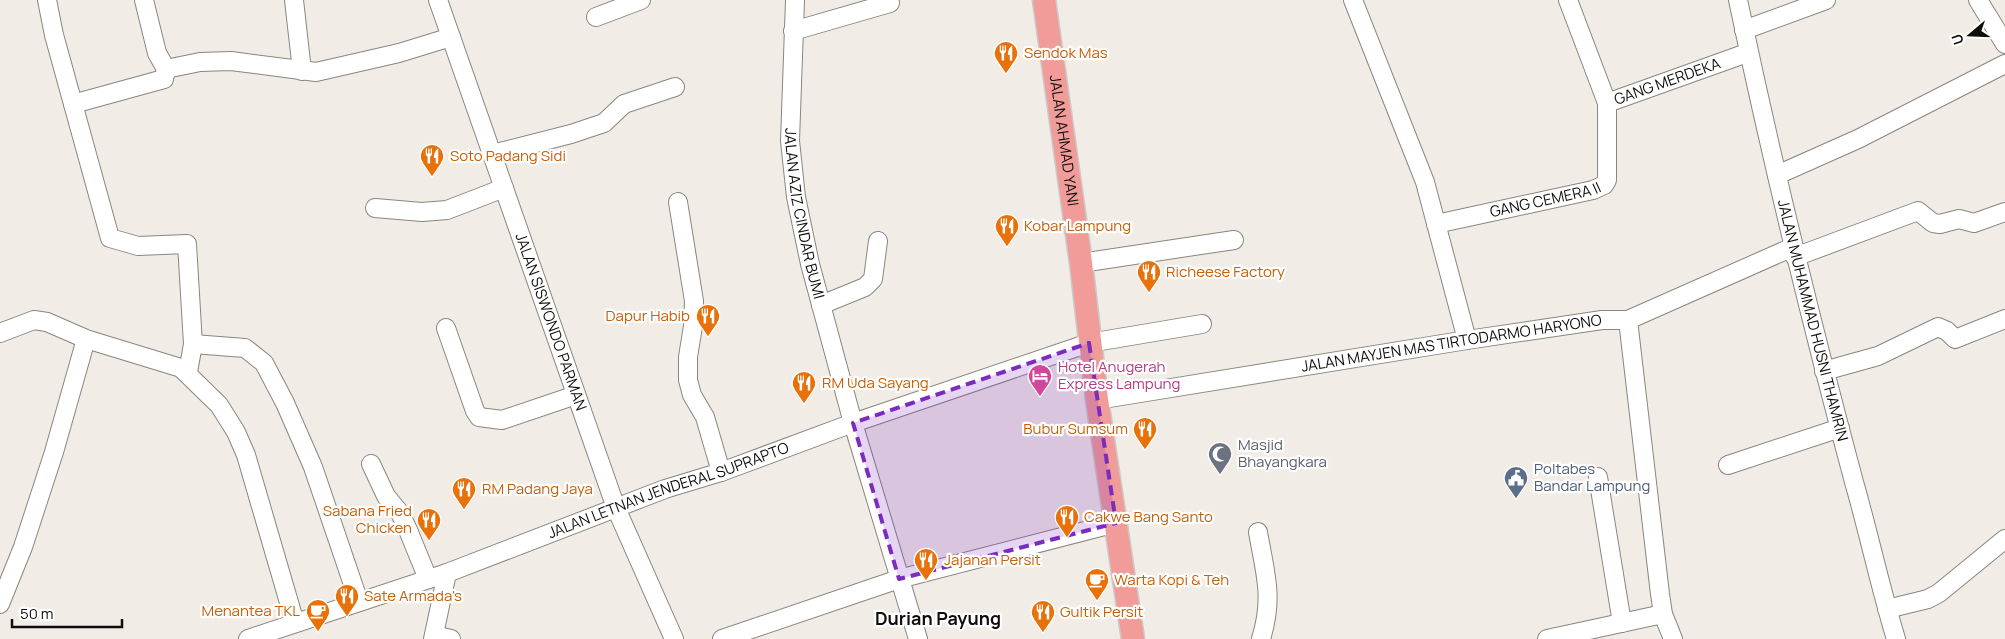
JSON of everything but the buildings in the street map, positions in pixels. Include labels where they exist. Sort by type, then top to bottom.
[{"type":"main road","name":"JALAN AHMAD YANI","points":[[1044,0],[1081,263],[1097,400],[1133,639]]},
{"type":"street","points":[[47,0],[54,35],[110,238],[138,246],[187,244],[193,344],[188,372]]},
{"type":"street","points":[[73,104],[164,80],[166,68],[157,53],[144,0]]},
{"type":"street","points":[[294,0],[302,71]]},
{"type":"street","name":"JALAN SISWONDO PARMAN","points":[[438,0],[616,508],[674,639]]},
{"type":"street","points":[[596,18],[641,0]]},
{"type":"street","name":"JALAN AZIZ CINDAR BUMI","points":[[795,0],[790,141],[792,171],[810,264],[821,305],[853,423],[918,639]]},
{"type":"street","points":[[1353,0],[1422,174],[1467,340]]},
{"type":"street","name":"GANG MERDEKA","points":[[1568,0],[1607,103],[1747,53]]},
{"type":"street","name":"JALAN MUHAMMAD HUSNI THAMRIN","points":[[1738,0],[1747,53],[1778,175],[1794,252],[1896,639]]},
{"type":"street","points":[[1744,30],[1826,0]]},
{"type":"street","points":[[1978,0],[2005,44]]},
{"type":"street","points":[[793,31],[890,3]]},
{"type":"street","points":[[166,68],[200,62],[231,61],[316,72],[399,53],[451,37]]},
{"type":"street","points":[[1778,175],[1858,139],[2005,64]]},
{"type":"street","points":[[492,154],[571,134],[604,123],[616,109],[624,104],[675,87]]},
{"type":"street","name":"GANG CEMERA II","points":[[1436,224],[1593,190],[1604,185],[1607,180],[1607,103]]},
{"type":"street","points":[[375,208],[422,212],[447,210],[504,188]]},
{"type":"street","points":[[678,202],[694,301],[693,326],[688,357],[688,380],[692,395],[705,417],[721,472]]},
{"type":"street","name":"JALAN MAYJEN MAS TIRTODARMO HARYONO","points":[[1097,400],[1467,340],[1602,320],[1628,320],[1794,252],[1918,211],[1933,223],[1940,224],[1959,219],[1974,223],[2005,212]]},
{"type":"street","points":[[1081,263],[1234,240]]},
{"type":"street","points":[[821,305],[865,287],[873,280],[878,241]]},
{"type":"street","points":[[1824,371],[1878,356],[1938,327],[1947,331],[1955,339],[2005,319]]},
{"type":"street","points":[[0,333],[34,320],[46,322],[86,339],[142,358],[175,366],[188,372],[219,405],[236,432],[246,455],[295,623]]},
{"type":"street","points":[[1628,320],[1663,614],[1672,639]]},
{"type":"street","name":"JALAN LETNAN JENDERAL SUPRAPTO","points":[[248,639],[447,573],[665,489],[721,472],[853,423],[1089,342],[1202,324]]},
{"type":"street","points":[[446,328],[479,418],[502,420],[576,395]]},
{"type":"street","points":[[0,604],[23,547],[54,452],[86,339]]},
{"type":"street","points":[[193,344],[245,348],[264,364],[285,403],[313,466],[358,602]]},
{"type":"street","points":[[1728,465],[1840,428]]},
{"type":"street","points":[[371,464],[386,496],[400,513],[428,579]]},
{"type":"street","points":[[1598,477],[1622,623]]},
{"type":"street","points":[[722,639],[899,579],[1116,523]]},
{"type":"street","points":[[1258,532],[1269,596],[1268,618],[1261,639]]},
{"type":"street","points":[[1887,609],[1928,599],[2005,539]]},
{"type":"street","points":[[440,638],[447,573]]},
{"type":"street","points":[[1547,639],[1663,614]]},
{"type":"highlighted area","points":[[1089,343],[1116,523],[899,579],[853,423]]},
{"type":"place","name":"Sendok Mas","points":[[1006,74]]},
{"type":"place","name":"Soto Padang Sidi","points":[[432,177]]},
{"type":"place","name":"Kobar Lampung","points":[[1007,247]]},
{"type":"place","name":"Richeese Factory","points":[[1149,293]]},
{"type":"place","name":"Dapur Habib","points":[[708,337]]},
{"type":"place","name":"Hotel Anugerah Express Lampung","points":[[1040,397]]},
{"type":"place","name":"RM Uda Sayang","points":[[804,404]]},
{"type":"place","name":"Bubur Sumsum","points":[[1145,450]]},
{"type":"place","name":"Masjid Bhayangkara","points":[[1220,475]]},
{"type":"place","name":"Poltabes Bandar Lampung","points":[[1516,499]]},
{"type":"place","name":"RM Padang Jaya","points":[[464,510]]},
{"type":"place","name":"Cakwe Bang Santo","points":[[1067,538]]},
{"type":"place","name":"Sabana Fried Chicken","points":[[429,541]]},
{"type":"place","name":"Jajanan Persit","points":[[926,581]]},
{"type":"place","name":"Warta Kopi & Teh","points":[[1097,601]]},
{"type":"place","name":"Sate Armada's","points":[[347,617]]},
{"type":"place","name":"Menantea TKL","points":[[318,632]]},
{"type":"place","name":"Gultik Persit","points":[[1043,633]]},
{"type":"district","name":"Durian Payung","points":[[938,619]]}]
